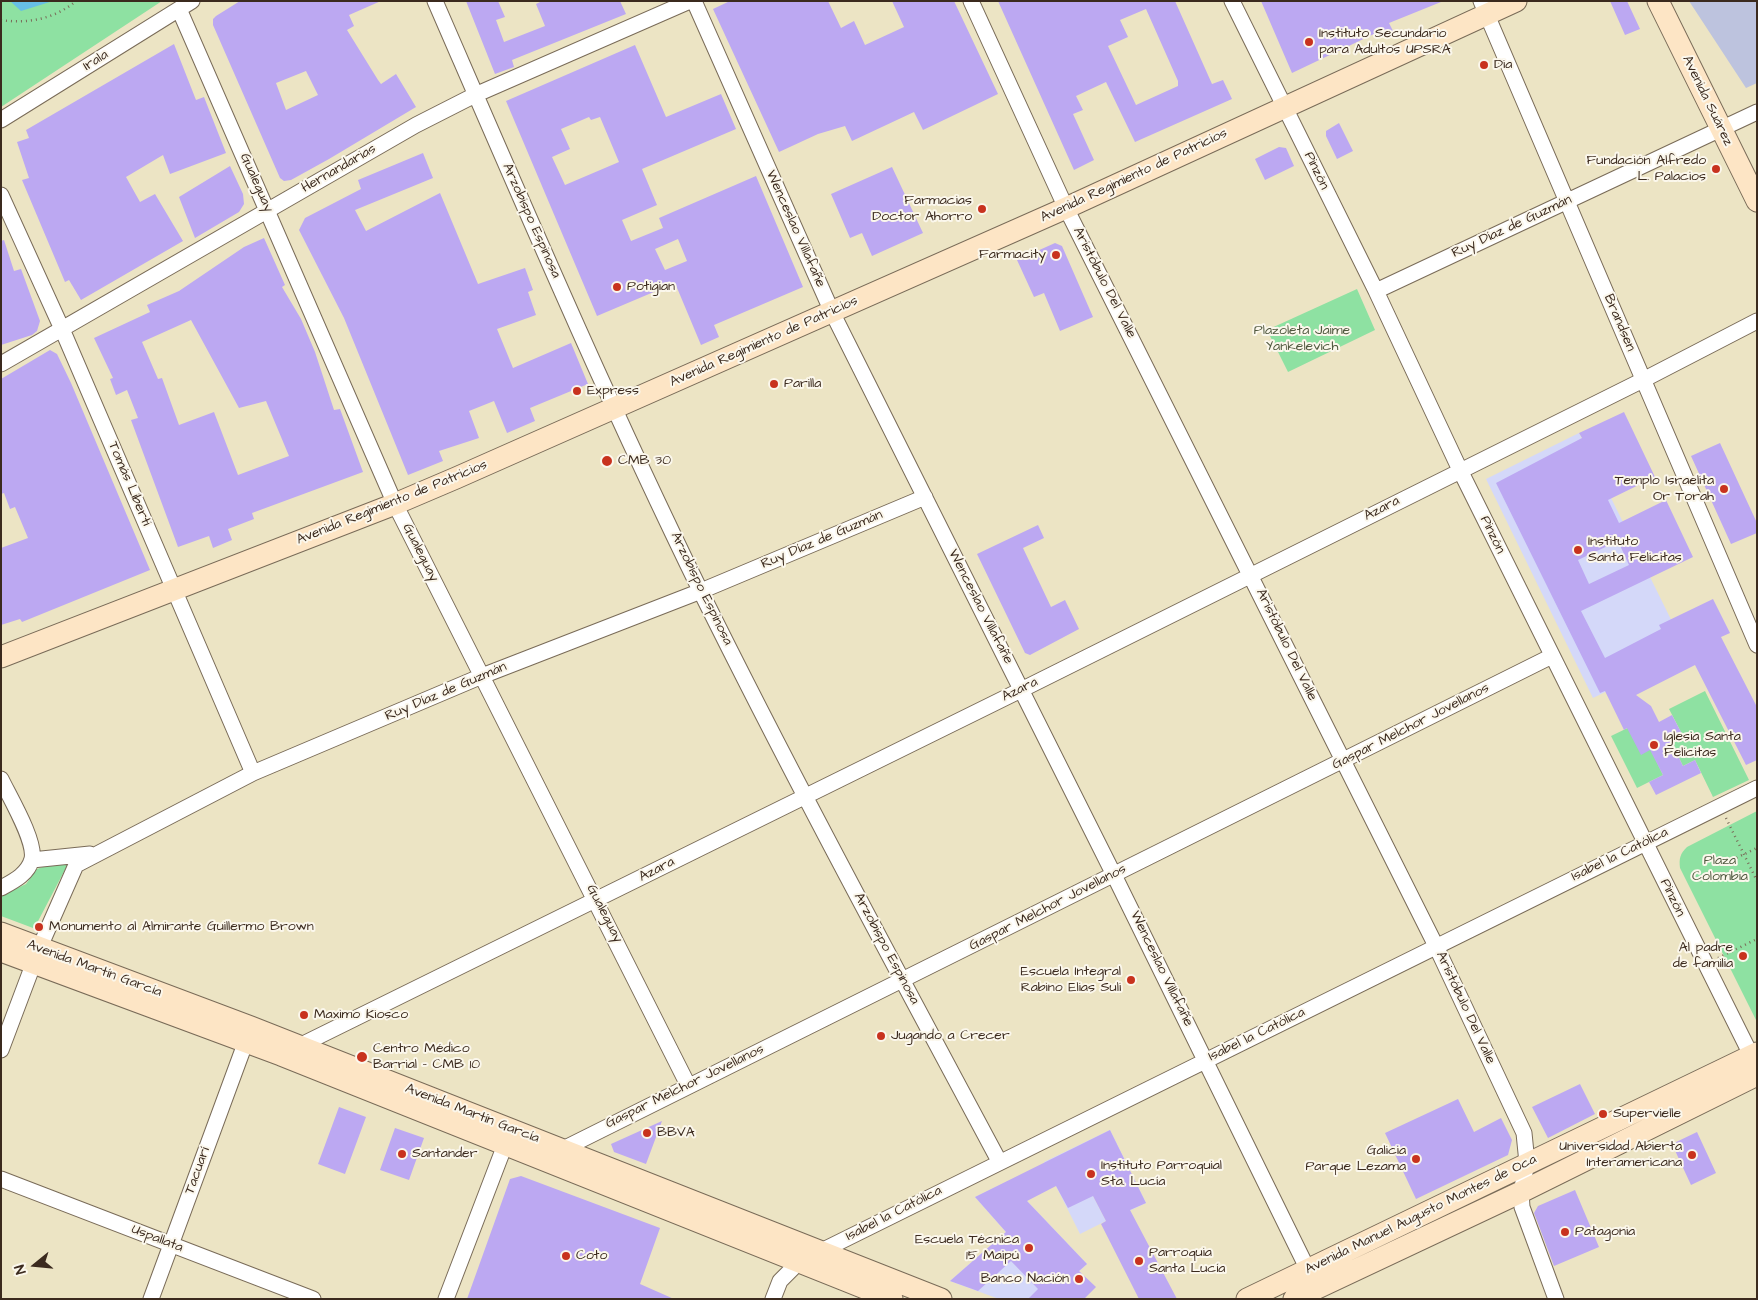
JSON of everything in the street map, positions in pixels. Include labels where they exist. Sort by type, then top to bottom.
[{"type":"main road","name":"Avenida Regimiento de Patricios","points":[[1,657],[395,504],[1066,208],[1284,106],[1484,8],[1516,1]]},
{"type":"main road","name":"Avenida Suárez","points":[[1658,1],[1757,201]]},
{"type":"main road","name":"Avenida Martín García","points":[[1,933],[36,956]]},
{"type":"main road","name":"Avenida Martín García","points":[[1,951],[36,956],[290,1050],[553,1154],[821,1252],[941,1299]]},
{"type":"main road","name":"Avenida Manuel Augusto Montes de Oca","points":[[1294,1299],[1312,1278],[1527,1163],[1755,1063]]},
{"type":"main road","name":"Avenida Manuel Augusto Montes de Oca","points":[[1247,1299],[1312,1278],[1521,1192],[1755,1063]]},
{"type":"main road","name":"Avenida Martín García","points":[[553,1154],[798,1262],[892,1299]]},
{"type":"street","name":"Arzobispo Espinosa","points":[[435,1],[614,409],[701,591],[805,797],[999,1161]]},
{"type":"street","name":"Hernandarias","points":[[1,364],[416,125],[475,95],[690,1]]},
{"type":"street","name":"Wenceslao Villafañe","points":[[694,1],[832,312],[1206,1060],[1312,1278]]},
{"type":"street","name":"Aristóbulo Del Valle","points":[[971,1],[1066,208],[1436,946],[1524,1133],[1527,1163],[1521,1192],[1526,1222],[1556,1299]]},
{"type":"street","name":"Pinzón","points":[[1232,1],[1376,291],[1460,470],[1755,1063]]},
{"type":"street","name":"Irala","points":[[1,120],[185,5]]},
{"type":"street","name":"Gualeguay","points":[[185,5],[268,210],[395,504],[597,900],[688,1085]]},
{"type":"street","name":"Brandsen","points":[[1484,8],[1757,646]]},
{"type":"street","name":"Ruy Díaz de Guzmán","points":[[1376,291],[1757,112]]},
{"type":"street","name":"Tomás Liberti","points":[[1,196],[62,329],[253,773]]},
{"type":"street","name":"Azara","points":[[290,1050],[1021,690],[1643,380],[1757,321]]},
{"type":"street","name":"Ruy Díaz de Guzmán","points":[[1,1050],[36,956],[76,865],[253,773],[482,676],[701,591],[925,497]]},
{"type":"street","name":"Gaspar Melchor Jovellanos","points":[[553,1154],[688,1085],[903,981],[1552,656]]},
{"type":"street","points":[[1,779],[30,842],[32,860],[20,877],[1,888]]},
{"type":"street","name":"Isabel la Católica","points":[[773,1299],[780,1281],[798,1262],[1757,788]]},
{"type":"street","points":[[32,860],[99,853]]},
{"type":"street","name":"Tacuarí","points":[[151,1299],[248,1035]]},
{"type":"street","points":[[446,1299],[508,1136]]},
{"type":"street","name":"Uspallata","points":[[1,1179],[313,1299]]},
{"type":"path","points":[[1,20],[20,23],[43,18],[66,9],[76,1]]},
{"type":"path","points":[[1720,806],[1757,880]]},
{"type":"path","points":[[1732,860],[1757,848]]},
{"type":"path","points":[[1706,965],[1757,939]]},
{"type":"shaded area","points":[[1689,1],[1757,1],[1757,83],[1746,88]]},
{"type":"shaded area","name":"Instituto Santa Felicitas","points":[[1579,433],[1687,652],[1593,698],[1486,479]]},
{"type":"shaded area","name":"Instituto Parroquial Sta. Lucía","points":[[1110,1130],[1146,1203],[1125,1213],[1093,1196],[1106,1221],[1080,1234],[1044,1162]]},
{"type":"shaded area","name":"Escuela Técnica 15 Maipú","points":[[1008,1181],[1087,1264],[1050,1299],[999,1299],[950,1281],[1006,1232],[975,1197]]},
{"type":"green space","points":[[1,1],[162,1],[1,107]]},
{"type":"green space","name":"Plazoleta Jaime Yankelevich","points":[[1357,289],[1375,330],[1288,372],[1267,330]]},
{"type":"green space","points":[[1705,691],[1749,780],[1713,797],[1695,760],[1683,766],[1670,740],[1682,734],[1669,709]]},
{"type":"green space","points":[[1638,723],[1663,775],[1637,788],[1611,736]]},
{"type":"green space","name":"Plaza Colombia","points":[[1757,811],[1757,1022],[1680,868],[1680,856],[1687,847]]},
{"type":"green space","points":[[62,860],[69,862],[33,928],[1,916],[1,896],[26,884],[37,869]]},
{"type":"water","points":[[10,1],[53,1],[21,11]]},
{"type":"building","points":[[240,1],[381,1],[349,15],[354,26],[347,30],[381,84],[396,74],[416,107],[329,159],[291,180],[284,181],[280,178],[213,25],[213,19]],"holes":[[[306,71],[318,95],[286,110],[276,83]]]},
{"type":"building","points":[[466,1],[498,1],[505,17],[496,20],[504,42],[545,26],[536,4],[542,1],[620,1],[626,14],[512,60],[514,67],[495,74]]},
{"type":"building","points":[[730,1],[828,1],[841,28],[854,21],[865,45],[904,27],[892,1],[954,1],[998,94],[923,130],[914,112],[852,141],[845,126],[818,134],[779,152],[713,9]]},
{"type":"building","points":[[998,1],[1175,1],[1212,84],[1223,80],[1232,99],[1135,142],[1106,82],[1076,96],[1083,110],[1073,114],[1094,160],[1074,170]],"holes":[[[1146,9],[1178,81],[1178,86],[1136,105],[1108,46],[1128,37],[1120,20]]]},
{"type":"building","points":[[1261,1],[1441,2],[1389,23],[1393,31],[1378,37],[1376,33],[1292,73]]},
{"type":"building","points":[[1610,1],[1627,1],[1640,29],[1625,35]]},
{"type":"building","points":[[174,44],[196,100],[204,97],[226,153],[170,174],[163,155],[126,177],[140,202],[155,194],[183,241],[81,300],[69,280],[65,282],[22,180],[29,178],[17,142],[29,138],[26,130]]},
{"type":"building","points":[[635,45],[666,117],[721,94],[736,129],[642,169],[657,205],[622,220],[631,241],[663,228],[659,218],[756,176],[803,287],[714,325],[719,337],[701,345],[675,283],[597,316],[506,101]],"holes":[[[589,117],[591,120],[600,117],[619,162],[565,185],[552,157],[570,149],[561,129]],[[678,239],[687,261],[665,270],[655,249]]]},
{"type":"building","points":[[1339,123],[1353,151],[1337,159],[1326,136],[1326,131]]},
{"type":"building","points":[[1279,147],[1286,148],[1294,166],[1265,180],[1255,159]]},
{"type":"building","points":[[423,153],[433,178],[355,210],[366,231],[440,193],[478,284],[525,268],[533,290],[528,292],[536,315],[497,329],[513,368],[571,343],[588,384],[530,408],[535,421],[507,433],[494,401],[469,411],[479,438],[439,451],[443,461],[408,475],[344,318],[299,230],[305,218],[361,189],[358,180]]},
{"type":"building","points":[[230,166],[243,194],[244,204],[239,212],[195,238],[179,197]]},
{"type":"building","points":[[892,167],[923,233],[872,256],[862,233],[850,238],[831,194]]},
{"type":"building","points":[[264,238],[285,285],[282,287],[301,319],[315,352],[334,410],[340,409],[363,472],[252,513],[254,519],[228,529],[232,540],[213,548],[209,536],[178,547],[131,420],[138,418],[127,390],[116,395],[110,379],[113,378],[94,338],[150,312],[147,305],[179,291],[244,247]],"holes":[[[191,320],[239,408],[266,401],[289,456],[238,475],[214,412],[179,425],[162,378],[158,379],[142,342]]]},
{"type":"building","points":[[4,240],[14,271],[21,269],[40,321],[37,331],[32,335],[1,345],[1,241]]},
{"type":"building","points":[[1055,243],[1062,246],[1093,317],[1060,331],[1044,293],[1034,297],[1017,260]]},
{"type":"building","points":[[50,350],[57,354],[71,383],[150,570],[22,622],[20,619],[1,625],[1,548],[28,538],[15,507],[10,509],[4,493],[1,494],[1,379]]},
{"type":"building","points":[[1624,412],[1655,477],[1608,500],[1619,523],[1666,500],[1693,557],[1581,611],[1605,658],[1661,629],[1659,625],[1713,599],[1730,633],[1721,637],[1757,707],[1757,760],[1746,765],[1695,665],[1636,695],[1651,706],[1659,722],[1672,715],[1682,734],[1670,740],[1683,766],[1695,760],[1701,773],[1656,795],[1649,782],[1663,775],[1650,750],[1641,755],[1627,728],[1624,730],[1605,691],[1600,693],[1496,483],[1582,438],[1579,433]],"holes":[[[1618,541],[1629,565],[1589,584],[1578,560]]]},
{"type":"building","name":"Templo Israelita Or Torah","points":[[1720,443],[1757,523],[1757,533],[1731,544],[1691,456]]},
{"type":"building","points":[[1038,525],[1044,538],[1023,548],[1051,607],[1065,600],[1079,629],[1030,655],[1025,653],[977,554]]},
{"type":"building","points":[[1580,1084],[1595,1114],[1548,1138],[1532,1107]]},
{"type":"building","points":[[1458,1099],[1474,1132],[1501,1118],[1512,1140],[1508,1155],[1416,1199],[1385,1133]]},
{"type":"building","points":[[339,1107],[366,1117],[345,1174],[318,1164]]},
{"type":"building","name":"BBVA","points":[[662,1121],[646,1164],[614,1152],[611,1144]]},
{"type":"building","name":"Santander","points":[[395,1128],[424,1138],[409,1180],[380,1170]]},
{"type":"building","points":[[1110,1130],[1146,1203],[1130,1210],[1177,1299],[1139,1299],[1101,1224],[1106,1221],[1093,1196],[1068,1208],[1056,1186],[1027,1201],[1087,1264],[1079,1271],[1096,1287],[1084,1299],[1028,1299],[1038,1289],[1011,1261],[978,1291],[950,1281],[1006,1232],[975,1197]]},
{"type":"building","name":"Universidad Abierta Interamericana","points":[[1697,1132],[1716,1173],[1691,1185],[1672,1144]]},
{"type":"building","name":"Coto","points":[[521,1176],[660,1228],[640,1284],[674,1299],[467,1299],[510,1179]]},
{"type":"building","name":"Patagonia","points":[[1575,1190],[1599,1247],[1554,1266],[1534,1213],[1538,1206]]},
{"type":"place","name":"Instituto Secundario para Adultos UPSRA","points":[[1309,42]]},
{"type":"place","name":"Dia","points":[[1484,65]]},
{"type":"place","name":"Fundación Alfredo L. Palacios","points":[[1716,169]]},
{"type":"place","name":"Farmacias Doctor Ahorro","points":[[982,209]]},
{"type":"place","name":"Farmacity","points":[[1056,255]]},
{"type":"place","name":"Potigian","points":[[617,287]]},
{"type":"place","name":"Parilla","points":[[774,384]]},
{"type":"place","name":"Express","points":[[577,391]]},
{"type":"place","name":"CMB 30","points":[[607,461]]},
{"type":"place","name":"Templo Israelita Or Torah","points":[[1724,489]]},
{"type":"place","name":"Instituto Santa Felicitas","points":[[1578,550]]},
{"type":"place","name":"Iglesia Santa Felicitas","points":[[1654,745]]},
{"type":"place","name":"Monumento al Almirante Guillermo Brown","points":[[39,927]]},
{"type":"place","name":"Al padre de familia","points":[[1743,956]]},
{"type":"place","name":"Escuela Integral Rabino Elias Suli","points":[[1131,980]]},
{"type":"place","name":"Maximo Kiosco","points":[[304,1015]]},
{"type":"place","name":"Jugando a Crecer","points":[[881,1036]]},
{"type":"place","name":"Centro Médico Barrial - CMB 10","points":[[362,1057]]},
{"type":"place","name":"Supervielle","points":[[1603,1114]]},
{"type":"place","name":"BBVA","points":[[647,1133]]},
{"type":"place","name":"Santander","points":[[402,1154]]},
{"type":"place","name":"Universidad Abierta Interamericana","points":[[1692,1155]]},
{"type":"place","name":"Galicia Parque Lezama","points":[[1416,1159]]},
{"type":"place","name":"Instituto Parroquial Sta. Lucía","points":[[1091,1174]]},
{"type":"place","name":"Patagonia","points":[[1565,1232]]},
{"type":"place","name":"Escuela Técnica 15 Maipú","points":[[1029,1248]]},
{"type":"place","name":"Coto","points":[[566,1256]]},
{"type":"place","name":"Parroquia Santa Lucía","points":[[1139,1261]]},
{"type":"place","name":"Banco Nación","points":[[1079,1279]]}]
